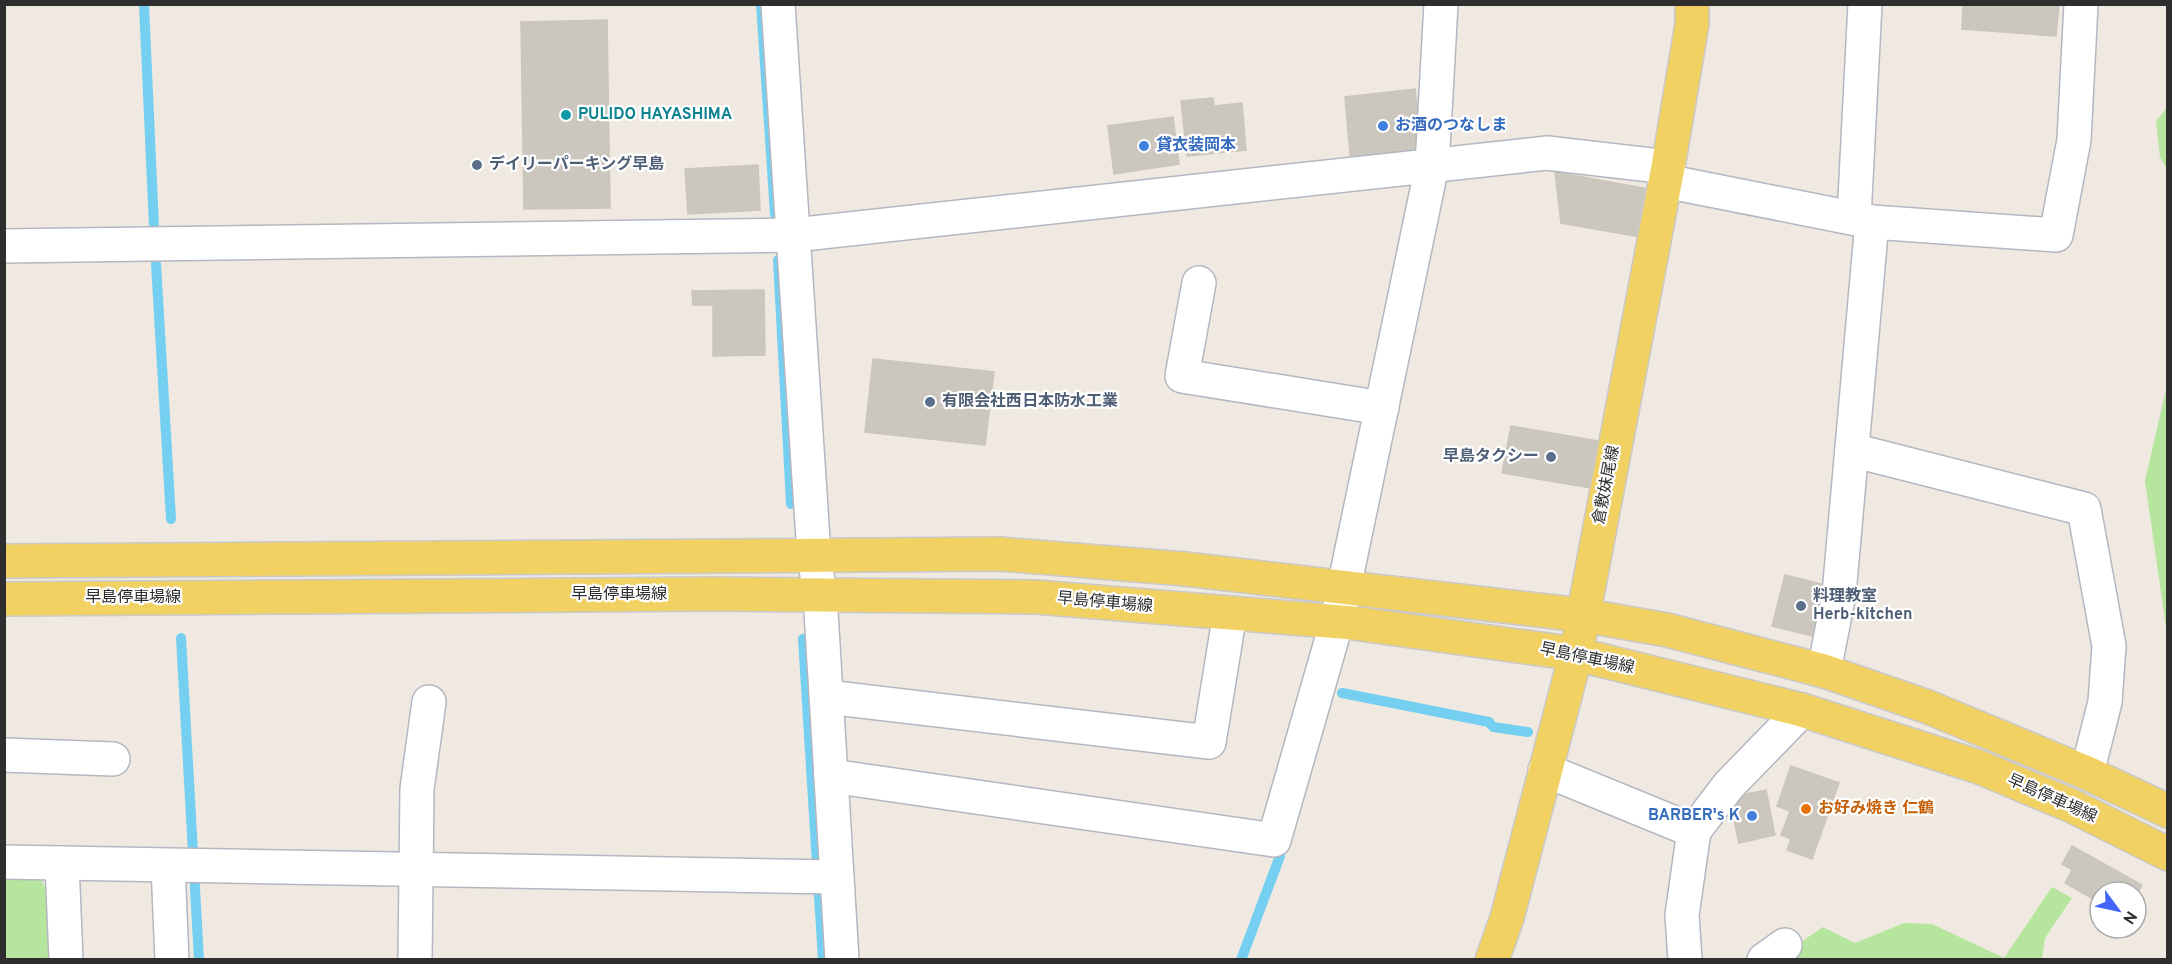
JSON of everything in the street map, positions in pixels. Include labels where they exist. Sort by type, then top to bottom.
[{"type":"main road","name":"倉敷妹尾線","points":[[1492,960],[1507,918],[1576,654],[1666,174],[1692,24],[1692,4]]},
{"type":"main road","points":[[4,561],[1000,554],[1185,569],[1344,587],[1582,615],[1667,630],[1824,671],[1928,707],[2088,773],[2168,812]]},
{"type":"main road","name":"早島停車場線","points":[[4,599],[820,595],[1036,597],[1337,621],[1576,654],[1802,710],[1979,767],[2072,806],[2168,854]]},
{"type":"street","points":[[778,4],[814,555],[820,595],[831,776],[823,877],[842,960]]},
{"type":"street","points":[[831,776],[1274,840],[1337,621],[1432,166],[1441,4]]},
{"type":"street","points":[[1824,671],[1839,594],[1852,450],[1863,220],[1865,4]]},
{"type":"street","points":[[4,246],[794,235],[1547,153],[1666,174],[1863,220],[2056,235],[2074,140],[2081,4]]},
{"type":"street","points":[[1199,284],[1182,376],[1382,408]]},
{"type":"street","points":[[1852,450],[2084,509],[2109,646],[2105,702],[2088,773]]},
{"type":"street","points":[[826,697],[1209,742],[1230,613]]},
{"type":"street","points":[[415,960],[417,789],[429,702]]},
{"type":"street","points":[[1685,960],[1682,915],[1694,831],[1729,785],[1802,710]]},
{"type":"street","points":[[4,755],[113,759]]},
{"type":"street","points":[[1545,771],[1694,831]]},
{"type":"street","points":[[4,862],[823,877]]},
{"type":"street","points":[[62,863],[66,960]]},
{"type":"street","points":[[172,960],[186,866]]},
{"type":"green space","points":[[2167,108],[2167,169],[2160,157],[2156,121]]},
{"type":"green space","points":[[2168,385],[2167,634],[2145,481]]},
{"type":"green space","points":[[38,872],[47,892],[50,959],[5,959],[4,873]]},
{"type":"green space","points":[[2052,887],[2072,898],[2045,938],[2042,959],[1775,960],[1823,927],[1855,943],[1904,923],[1932,924],[2004,958]]},
{"type":"building","points":[[1963,4],[2059,4],[2056,36],[1962,29]]},
{"type":"building","name":"PULIDO HAYASHIMA","points":[[607,20],[610,208],[524,209],[521,22]]},
{"type":"building","points":[[1415,89],[1422,156],[1351,164],[1345,97]]},
{"type":"building","points":[[1213,98],[1214,106],[1242,103],[1246,150],[1187,156],[1181,101]]},
{"type":"building","points":[[1173,117],[1179,164],[1114,174],[1108,126]]},
{"type":"building","points":[[758,165],[760,210],[688,214],[685,169]]},
{"type":"building","points":[[1555,172],[1649,189],[1640,237],[1561,223]]},
{"type":"building","points":[[764,290],[765,355],[713,356],[713,305],[693,305],[692,291]]},
{"type":"building","points":[[873,359],[994,372],[985,445],[865,432]]},
{"type":"building","points":[[1511,426],[1599,441],[1591,488],[1502,473]]},
{"type":"building","points":[[1785,575],[1830,586],[1817,637],[1772,626]]},
{"type":"building","points":[[1791,766],[1839,783],[1812,859],[1787,850],[1791,839],[1781,835],[1790,811],[1777,806]]},
{"type":"building","name":"BARBER's K","points":[[1766,790],[1775,835],[1739,843],[1729,797]]},
{"type":"building","points":[[2072,846],[2133,880],[2088,880],[2088,896],[2065,883],[2072,870],[2062,864]]},
{"type":"waterway","points":[[144,4],[154,227]]},
{"type":"waterway","points":[[761,4],[775,214]]},
{"type":"waterway","points":[[778,260],[791,504]]},
{"type":"waterway","points":[[156,264],[171,519]]},
{"type":"waterway","points":[[181,638],[199,960]]},
{"type":"waterway","points":[[803,639],[823,960]]},
{"type":"waterway","points":[[1342,693],[1489,722],[1493,727],[1528,732]]},
{"type":"waterway","points":[[1241,960],[1280,856]]},
{"type":"place","name":"PULIDO HAYASHIMA","points":[[566,115]]},
{"type":"place","name":"お酒のつなしま","points":[[1383,126]]},
{"type":"place","name":"貸衣装岡本","points":[[1144,146]]},
{"type":"place","name":"デイリーパーキング早島","points":[[477,165]]},
{"type":"place","name":"有限会社西日本防水工業","points":[[930,402]]},
{"type":"place","name":"早島タクシー","points":[[1551,457]]},
{"type":"place","name":"料理教室 Herb-kitchen","points":[[1801,606]]},
{"type":"place","name":"お好み焼き 仁鶴","points":[[1806,809]]},
{"type":"place","name":"BARBER's K","points":[[1752,816]]}]
